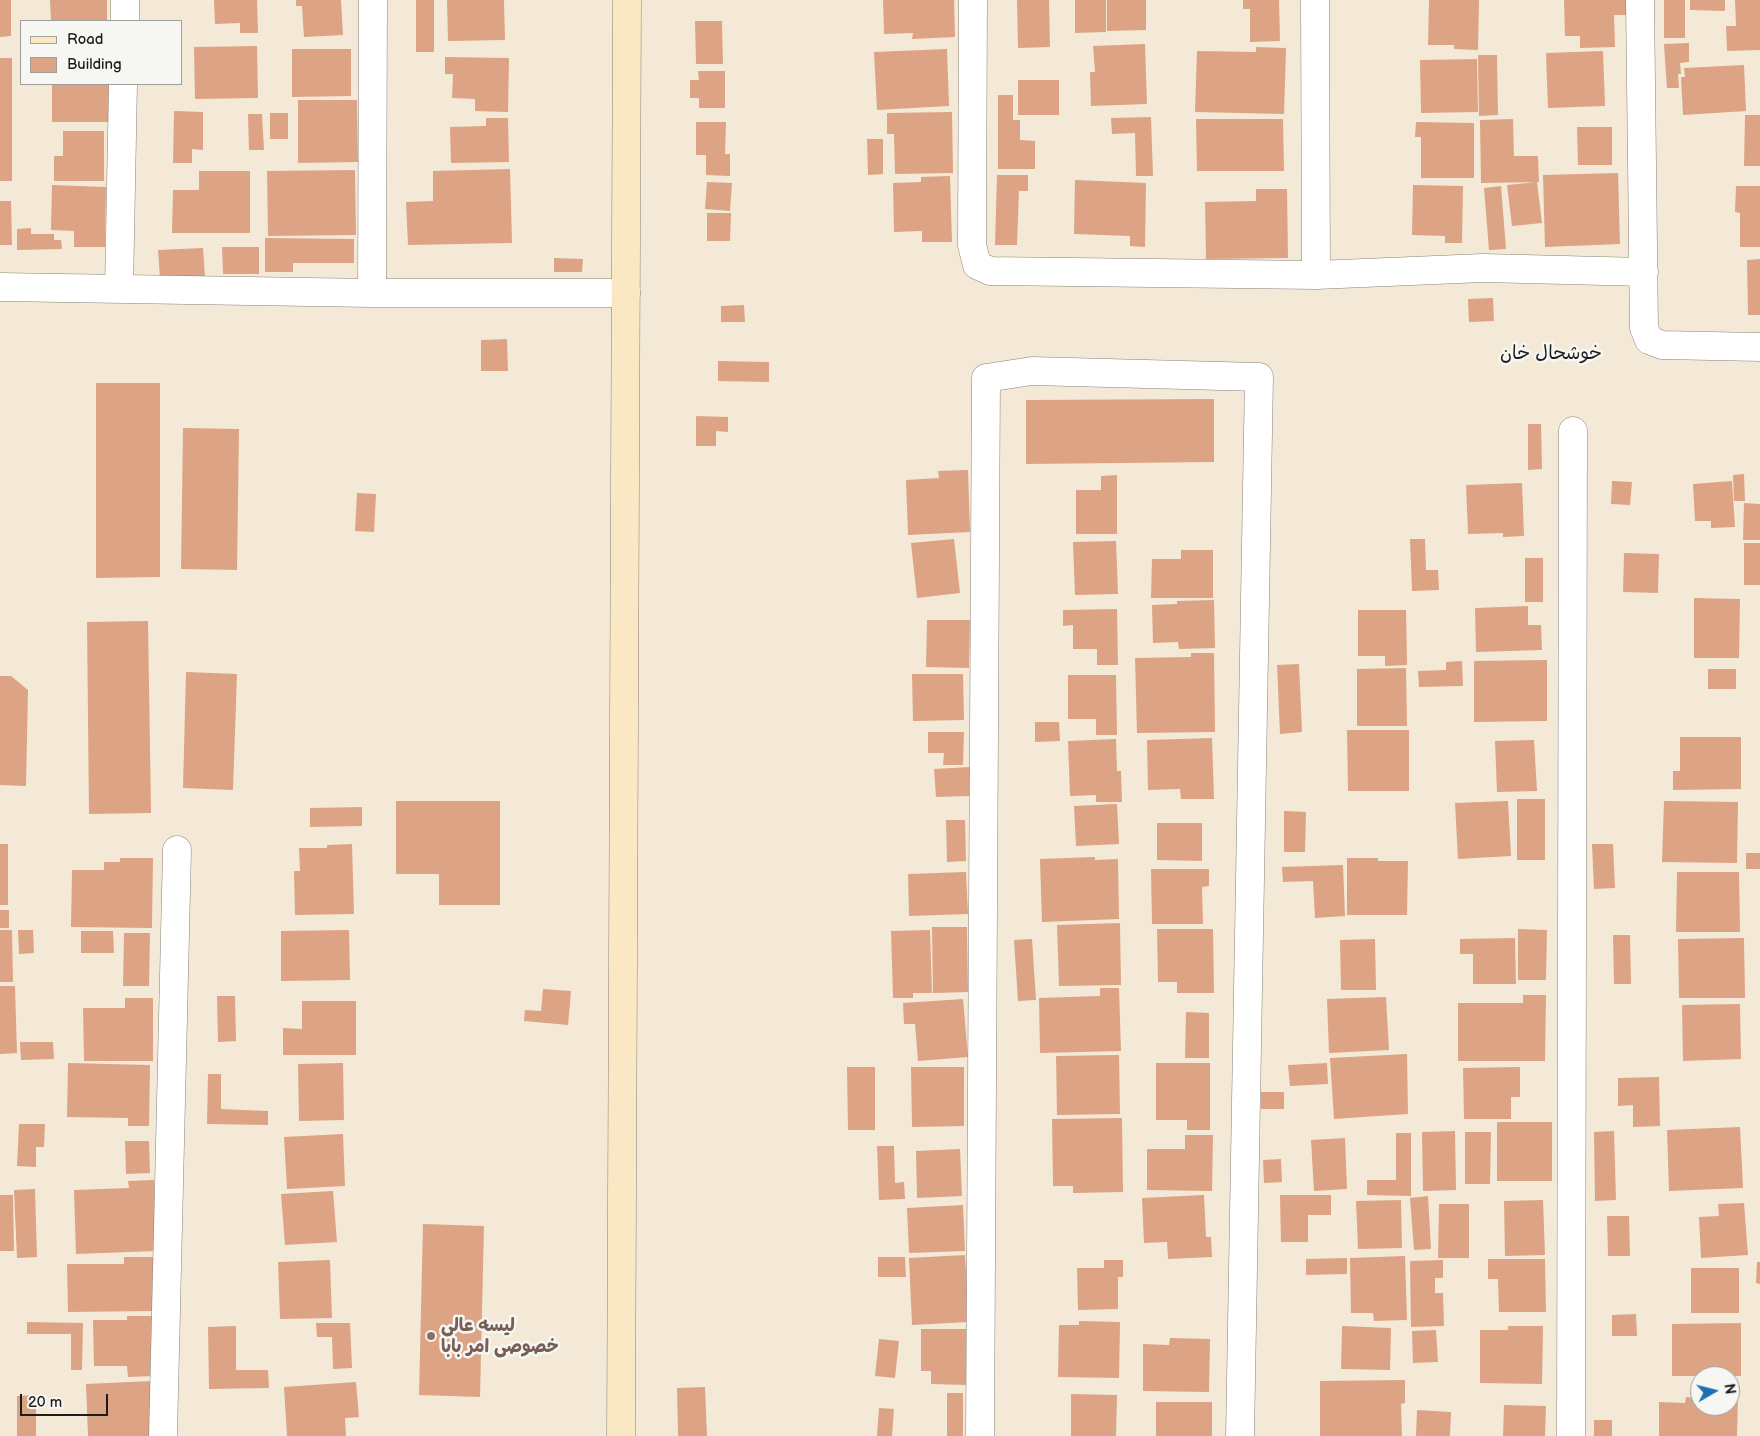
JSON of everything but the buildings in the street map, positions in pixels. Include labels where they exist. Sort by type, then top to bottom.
[{"type":"street","points":[[125,0],[125,20]]},
{"type":"street","points":[[372,293],[373,0]]},
{"type":"street","points":[[621,1436],[627,0]]},
{"type":"street","points":[[973,0],[972,244],[977,265],[990,271],[1316,275],[1483,268],[1644,272]]},
{"type":"street","points":[[1315,0],[1316,275]]},
{"type":"street","points":[[1640,0],[1644,328],[1649,340],[1662,345],[1760,347]]},
{"type":"street","points":[[119,288],[123,85]]},
{"type":"street","points":[[0,288],[119,288],[372,293],[626,293]]},
{"type":"street","points":[[980,1436],[986,378],[1032,371],[1259,377],[1240,1436]]},
{"type":"street","points":[[1571,1436],[1573,431]]},
{"type":"street","points":[[163,1436],[177,850]]},
{"type":"place","name":"لیسه عالی خصوصی امر بابا","points":[[431,1336]]},
{"type":"district","name":"خوشحال خان","points":[[1551,354]]}]
